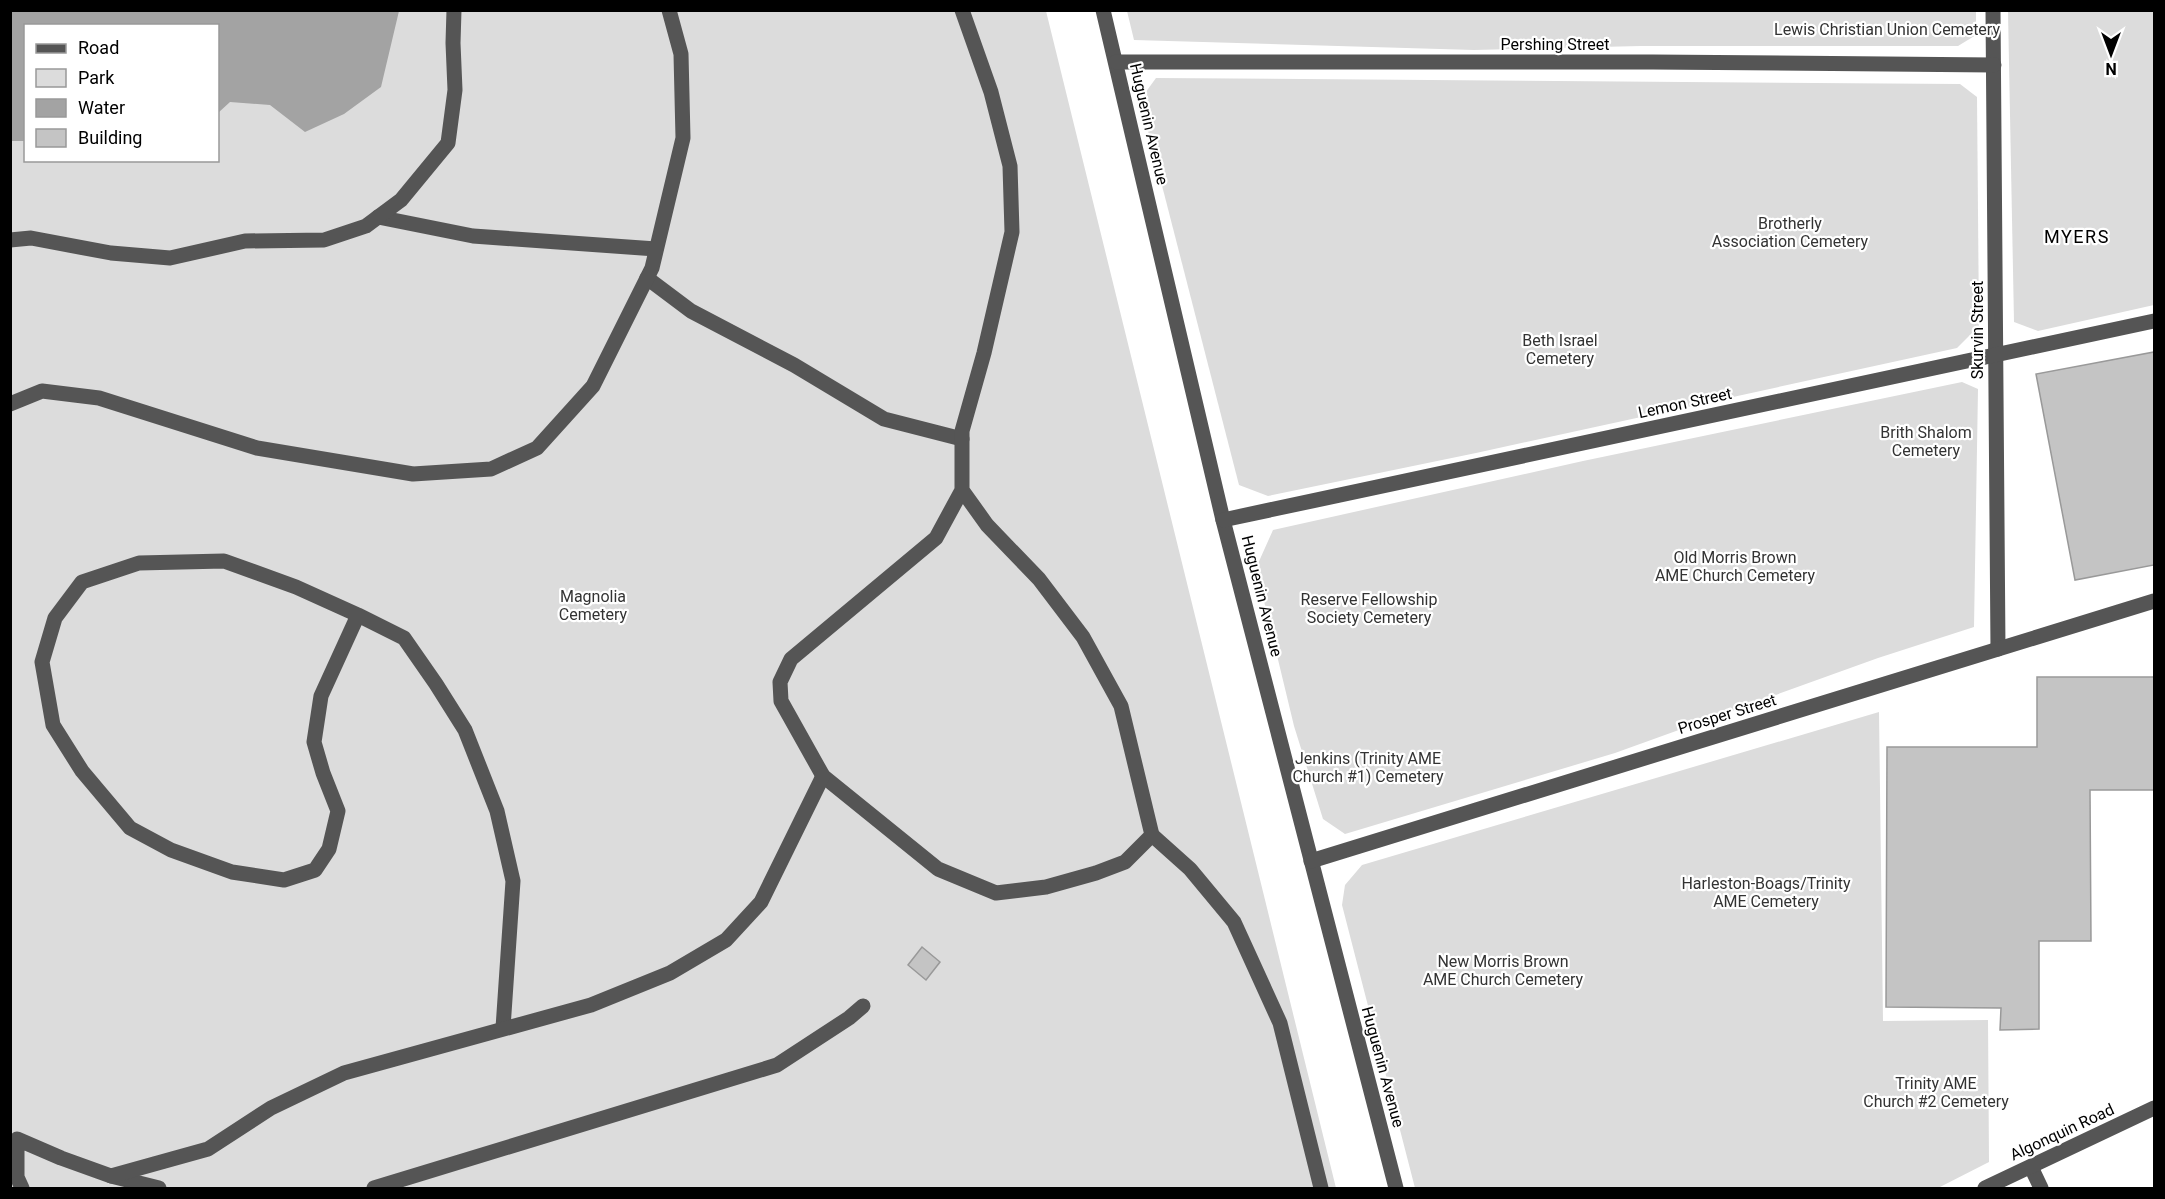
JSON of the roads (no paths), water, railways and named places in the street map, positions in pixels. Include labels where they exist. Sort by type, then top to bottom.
[{"type":"street","points":[[10,240],[31,238],[111,253],[170,258],[245,241],[324,240],[366,226],[401,200],[448,143],[455,90],[454,10]]},
{"type":"street","points":[[10,404],[42,391],[99,398],[257,448],[413,474],[491,469],[537,448],[593,386],[652,268],[683,138],[681,54],[669,10]]},
{"type":"street","points":[[962,10],[991,92],[1010,166],[1012,232],[984,353],[962,431],[962,490],[936,538],[791,658],[780,682],[781,701],[823,776],[938,869],[996,892],[1046,887],[1096,873],[1125,862],[1152,835]]},
{"type":"street","name":"Huguenin Avenue","points":[[1103,10],[1223,520],[1396,1188]]},
{"type":"street","name":"Skurvin Street","points":[[1993,10],[1998,649]]},
{"type":"street","name":"Pershing Street","points":[[1116,62],[1653,62],[1994,65]]},
{"type":"street","points":[[378,217],[473,236],[656,249]]},
{"type":"street","points":[[647,278],[692,311],[794,365],[884,419],[962,439]]},
{"type":"street","name":"Lemon Street","points":[[1223,520],[2154,321]]},
{"type":"street","points":[[962,490],[987,525],[1039,579],[1089,647],[1121,706],[1152,835],[1190,869],[1234,922],[1280,1023],[1321,1188]]},
{"type":"street","points":[[358,615],[321,696],[314,742],[323,774],[338,811],[330,849],[315,870],[284,880],[232,872],[171,850],[130,828],[82,771],[53,725],[42,662],[55,618],[82,582],[139,563],[224,561],[296,587],[358,615],[404,638],[465,730],[497,811],[513,881],[503,1028]]},
{"type":"street","name":"Prosper Street","points":[[1311,861],[2154,601]]},
{"type":"street","points":[[111,1176],[208,1149],[271,1108],[344,1073],[591,1005],[670,973],[726,940],[761,902],[823,776]]},
{"type":"street","points":[[374,1188],[777,1065],[849,1018],[863,1006]]},
{"type":"street","name":"Algonquin Road","points":[[1985,1188],[2154,1108]]},
{"type":"street","points":[[21,1188],[17,1177],[17,1139],[111,1176],[159,1188]]},
{"type":"street","points":[[2031,1167],[2041,1188]]},
{"type":"water","points":[[11,10],[399,11],[381,87],[344,114],[305,132],[270,105],[230,102],[219,112],[219,24],[24,24],[24,141],[11,141]]},
{"type":"district","name":"MYERS","points":[[2077,236]]},
{"type":"park label","name":"Lewis Christian Union Cemetery","points":[[1887,29]]},
{"type":"park label","name":"Brotherly Association Cemetery","points":[[1790,232]]},
{"type":"park label","name":"Beth Israel Cemetery","points":[[1560,349]]},
{"type":"park label","name":"Brith Shalom Cemetery","points":[[1926,441]]},
{"type":"park label","name":"Old Morris Brown AME Church Cemetery","points":[[1735,566]]},
{"type":"park label","name":"Magnolia Cemetery","points":[[593,605]]},
{"type":"park label","name":"Reserve Fellowship Society Cemetery","points":[[1369,608]]},
{"type":"park label","name":"Jenkins (Trinity AME Church #1) Cemetery","points":[[1368,767]]},
{"type":"park label","name":"Harleston-Boags/Trinity AME Cemetery","points":[[1766,892]]},
{"type":"park label","name":"New Morris Brown AME Church Cemetery","points":[[1503,970]]},
{"type":"park label","name":"Trinity AME Church #2 Cemetery","points":[[1936,1092]]}]
